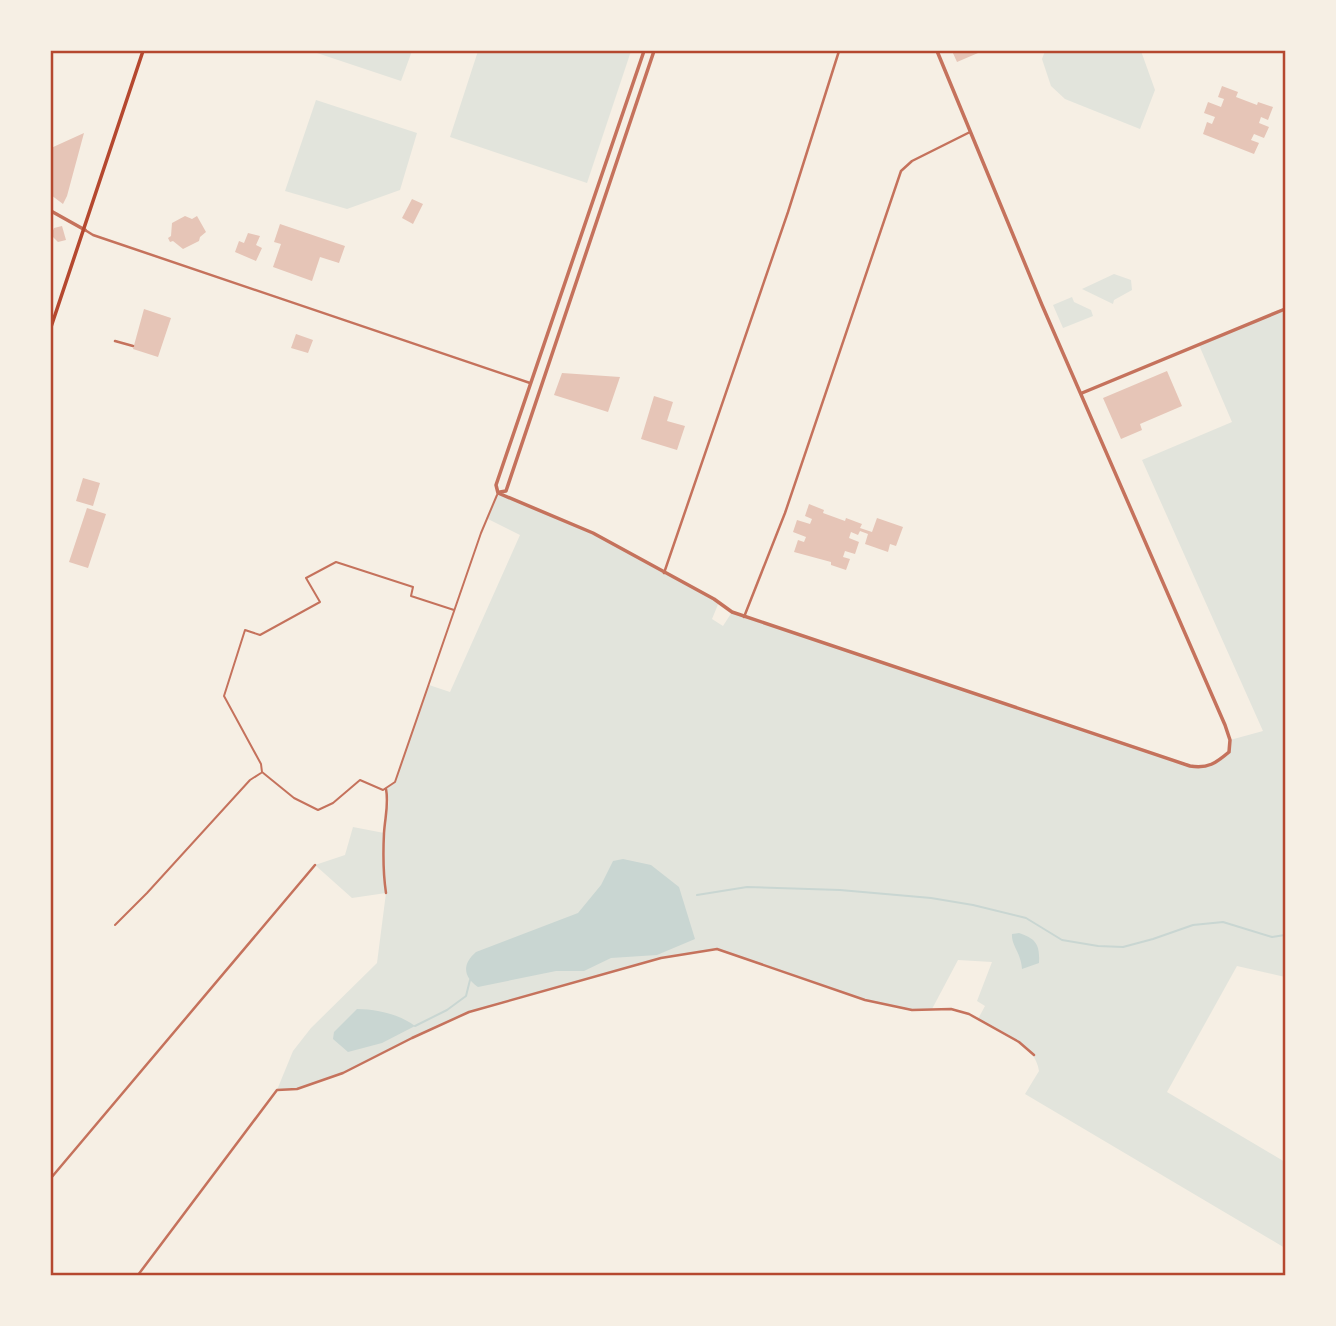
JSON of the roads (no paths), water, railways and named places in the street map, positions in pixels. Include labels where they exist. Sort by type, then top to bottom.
[{"type":"main road","points":[[51,327],[143,51]]},
{"type":"street","points":[[498,493],[496,485],[644,51]]},
{"type":"street","points":[[498,493],[506,491],[654,51]]},
{"type":"street","points":[[664,573],[788,212],[839,51]]},
{"type":"street","points":[[498,493],[593,533],[744,617],[1190,766],[1212,766],[1229,752],[1230,740],[1042,305],[937,51]]},
{"type":"street","points":[[744,617],[785,513],[901,171],[912,161],[970,132]]},
{"type":"street","points":[[51,211],[85,230],[530,383]]},
{"type":"street","points":[[1082,393],[1285,309]]},
{"type":"street","points":[[115,341],[133,346]]},
{"type":"street","points":[[386,789],[389,801],[384,833],[383,870],[386,893]]},
{"type":"street","points":[[51,1178],[315,865]]},
{"type":"street","points":[[138,1275],[277,1090],[297,1089],[343,1073],[469,1012],[662,958],[717,949],[865,1000],[912,1010],[951,1009],[985,1021],[1019,1042],[1034,1055]]},
{"type":"lane","points":[[454,610],[411,596],[414,587],[336,562],[306,578],[320,602],[260,635],[245,630],[224,696],[261,764],[262,772],[294,798],[318,810],[333,803],[359,780],[383,790],[395,782],[483,526],[498,493]]},
{"type":"lane","points":[[114,925],[147,893],[250,780],[262,772]]},
{"type":"waterway","points":[[697,895],[747,887],[840,890],[931,898],[1026,918],[1062,940],[1098,946],[1123,947],[1193,925],[1223,922],[1272,937],[1285,935]]},
{"type":"waterway","points":[[415,1026],[447,1010],[466,996],[470,980]]}]
